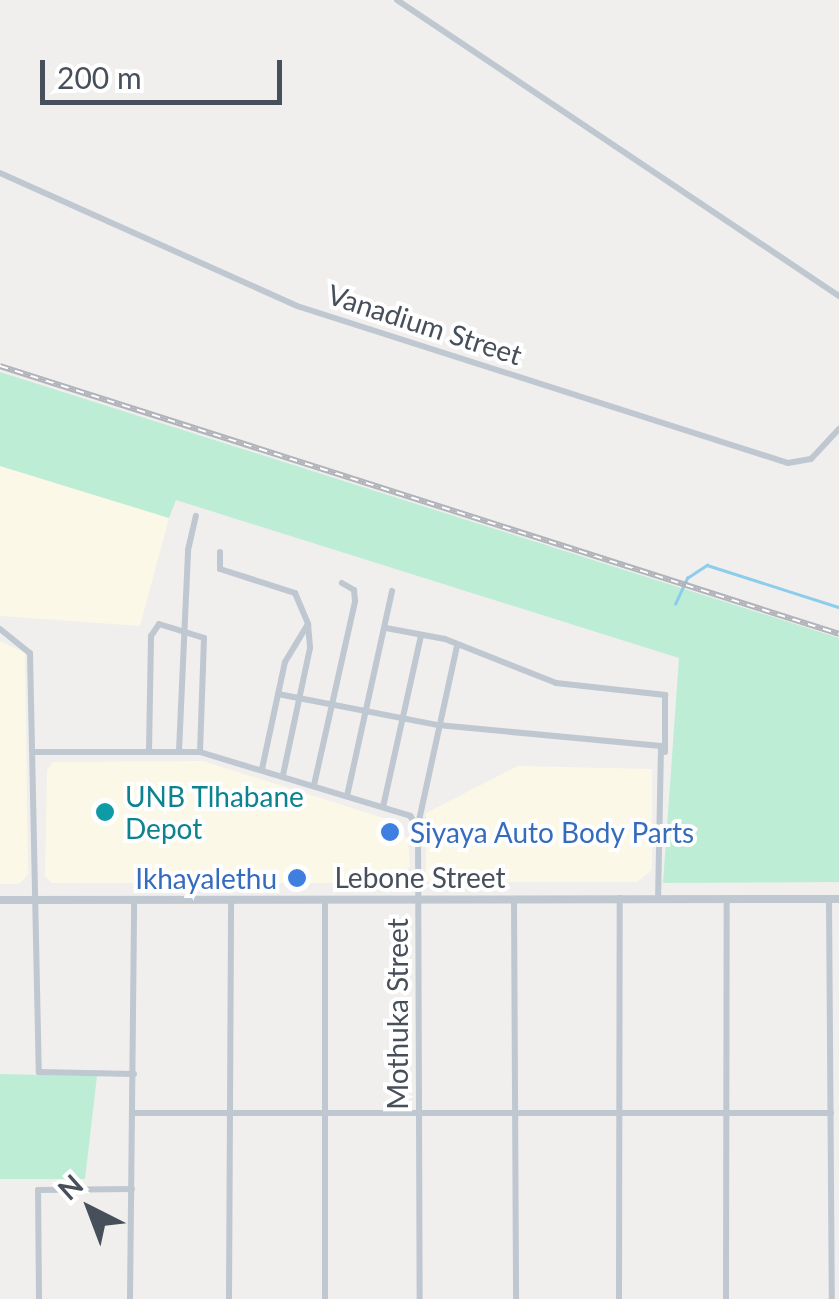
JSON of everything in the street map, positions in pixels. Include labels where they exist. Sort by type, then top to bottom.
[{"type":"street","points":[[396,0],[839,296]]},
{"type":"street","name":"Vanadium Street","points":[[0,174],[297,306],[788,463],[810,459],[839,428]]},
{"type":"street","points":[[179,751],[183,630],[196,516]]},
{"type":"street","points":[[220,552],[220,569],[296,593],[308,624],[301,698],[283,775]]},
{"type":"street","points":[[314,785],[336,705],[356,592],[342,583]]},
{"type":"street","points":[[347,796],[369,711],[392,591]]},
{"type":"street","points":[[262,769],[292,642],[308,624]]},
{"type":"street","points":[[0,628],[18,636],[30,653],[40,901],[39,1072],[134,1074]]},
{"type":"street","points":[[386,628],[456,646],[567,685],[666,695],[658,899]]},
{"type":"street","points":[[150,751],[152,629],[183,630],[204,638],[200,752]]},
{"type":"street","points":[[383,807],[421,635]]},
{"type":"street","name":"Mothuka Street","points":[[420,1299],[418,826],[456,646]]},
{"type":"street","points":[[278,694],[438,724],[656,745],[665,754]]},
{"type":"street","points":[[36,752],[200,752],[383,807],[418,826]]},
{"type":"street","points":[[619,1299],[620,898]]},
{"type":"street","points":[[726,1299],[727,898]]},
{"type":"street","points":[[130,1299],[134,899]]},
{"type":"street","points":[[229,1299],[231,899]]},
{"type":"street","points":[[325,899],[325,1299]]},
{"type":"street","points":[[514,899],[516,1299]]},
{"type":"street","points":[[832,1299],[834,899]]},
{"type":"street","name":"Lebone Street","points":[[0,900],[834,899]]},
{"type":"street","points":[[133,1114],[831,1113]]},
{"type":"street","points":[[39,1299],[38,1190],[133,1189]]},
{"type":"shaded area","points":[[0,466],[169,518],[140,626],[0,616]]},
{"type":"shaded area","points":[[0,641],[25,653],[28,874],[19,884],[0,884]]},
{"type":"shaded area","points":[[203,761],[390,820],[408,839],[410,866],[401,882],[386,883],[52,883],[45,876],[47,770],[53,762]]},
{"type":"shaded area","points":[[518,766],[652,769],[652,870],[637,882],[426,882],[426,813]]},
{"type":"green space","points":[[0,372],[839,638],[839,882],[663,883],[679,658],[176,500],[169,518],[0,466]]},
{"type":"green space","points":[[0,1074],[97,1076],[85,1179],[0,1179]]},
{"type":"waterway","points":[[675,604],[687,578],[707,565],[839,607]]},
{"type":"railway","points":[[0,366],[839,634]]},
{"type":"place","name":"UNB Tlhabane Depot","points":[[105,812]]},
{"type":"place","name":"Siyaya Auto Body Parts","points":[[390,832]]},
{"type":"place","name":"Ikhayalethu","points":[[297,878]]}]
